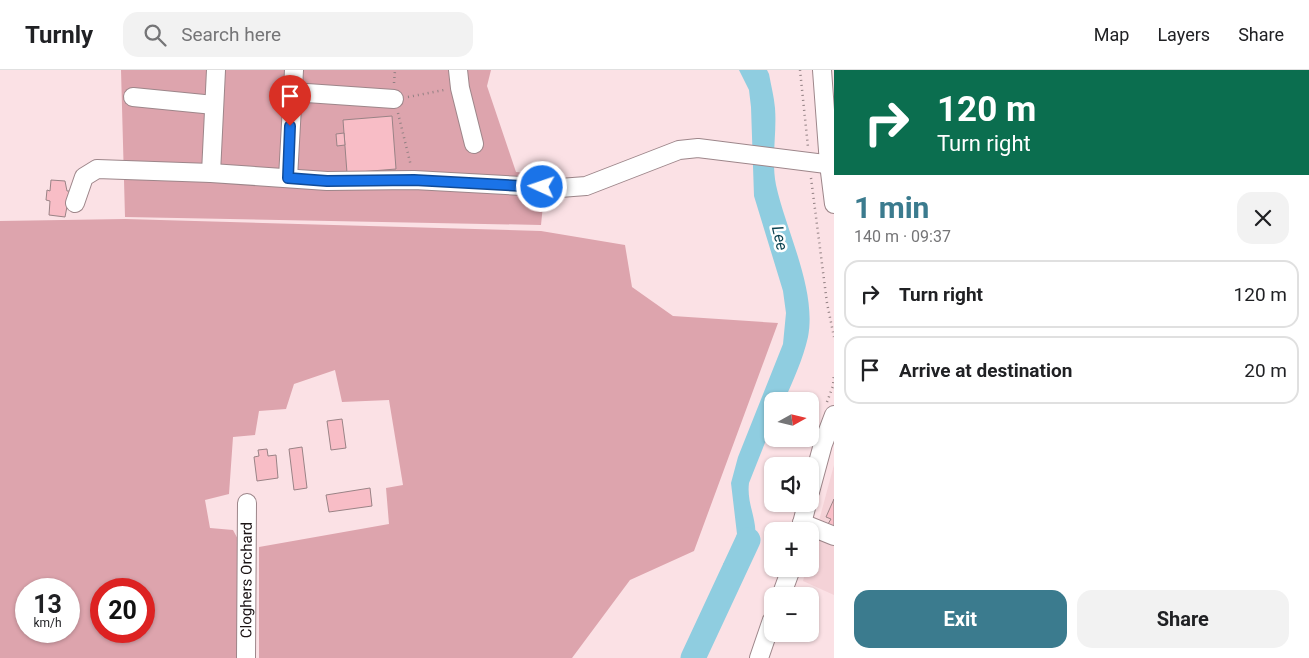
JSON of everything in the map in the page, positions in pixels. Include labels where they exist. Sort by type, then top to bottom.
[{"type":"street","points":[[211,173],[216,70]]},
{"type":"street","points":[[288,178],[294,70]]},
{"type":"street","points":[[822,70],[834,204]]},
{"type":"street","points":[[459,79],[474,144]]},
{"type":"street","points":[[292,92],[394,99]]},
{"type":"street","points":[[133,97],[214,105]]},
{"type":"street","points":[[75,203],[84,177],[97,169],[211,173],[327,181],[414,180],[560,188],[586,186],[679,150],[713,149],[810,164],[831,164]]},
{"type":"street","points":[[819,459],[834,415]]},
{"type":"street","name":"Cloghers Orchard","points":[[246,658],[247,503]]},
{"type":"street","points":[[819,532],[834,536]]},
{"type":"street","points":[[759,658],[764,642]]},
{"type":"path","points":[[800,70],[826,295],[834,337]]},
{"type":"path","points":[[414,180],[394,99],[459,79]]},
{"type":"shaded area","points":[[121,70],[491,70],[487,86],[516,172],[546,175],[541,225],[125,217]]},
{"type":"shaded area","points":[[125,219],[541,231],[625,245],[632,287],[673,316],[778,323],[694,551],[630,580],[572,658],[259,658],[259,547],[389,524],[386,488],[403,485],[389,400],[342,402],[335,370],[294,384],[286,409],[259,411],[255,435],[233,437],[229,494],[205,500],[210,528],[233,530],[240,543],[239,658],[0,658],[0,221]]},
{"type":"shaded area","points":[[834,465],[834,595],[803,581],[804,577],[819,577],[819,522]]},
{"type":"water","points":[[739,70],[767,70],[775,108],[774,166],[776,185],[804,280],[810,319],[808,337],[788,392],[764,392],[764,445],[749,483],[749,500],[755,526],[755,539],[743,575],[723,564],[731,555],[737,534],[731,483],[738,457],[783,344],[786,313],[783,291],[754,196],[749,90]]},
{"type":"building","points":[[392,116],[396,169],[347,173],[343,120]]},
{"type":"building","points":[[344,133],[345,145],[337,146],[336,134]]},
{"type":"building","points":[[51,180],[65,181],[67,191],[70,191],[65,217],[49,215],[50,201],[46,200],[47,190],[50,191]]},
{"type":"building","points":[[342,419],[346,448],[331,450],[327,421]]},
{"type":"building","points":[[302,447],[307,488],[294,490],[289,449]]},
{"type":"building","points":[[267,449],[268,456],[276,455],[278,478],[257,481],[254,457],[259,456],[258,450]]},
{"type":"building","points":[[370,488],[372,506],[329,512],[326,495]]},
{"type":"building","points":[[834,499],[834,527],[828,524],[831,519],[826,517]]},
{"type":"waterway","name":"Lee","points":[[693,658],[748,540]]},
{"type":"route","points":[[290,126],[288,178],[327,181],[414,180],[542,187]]}]
